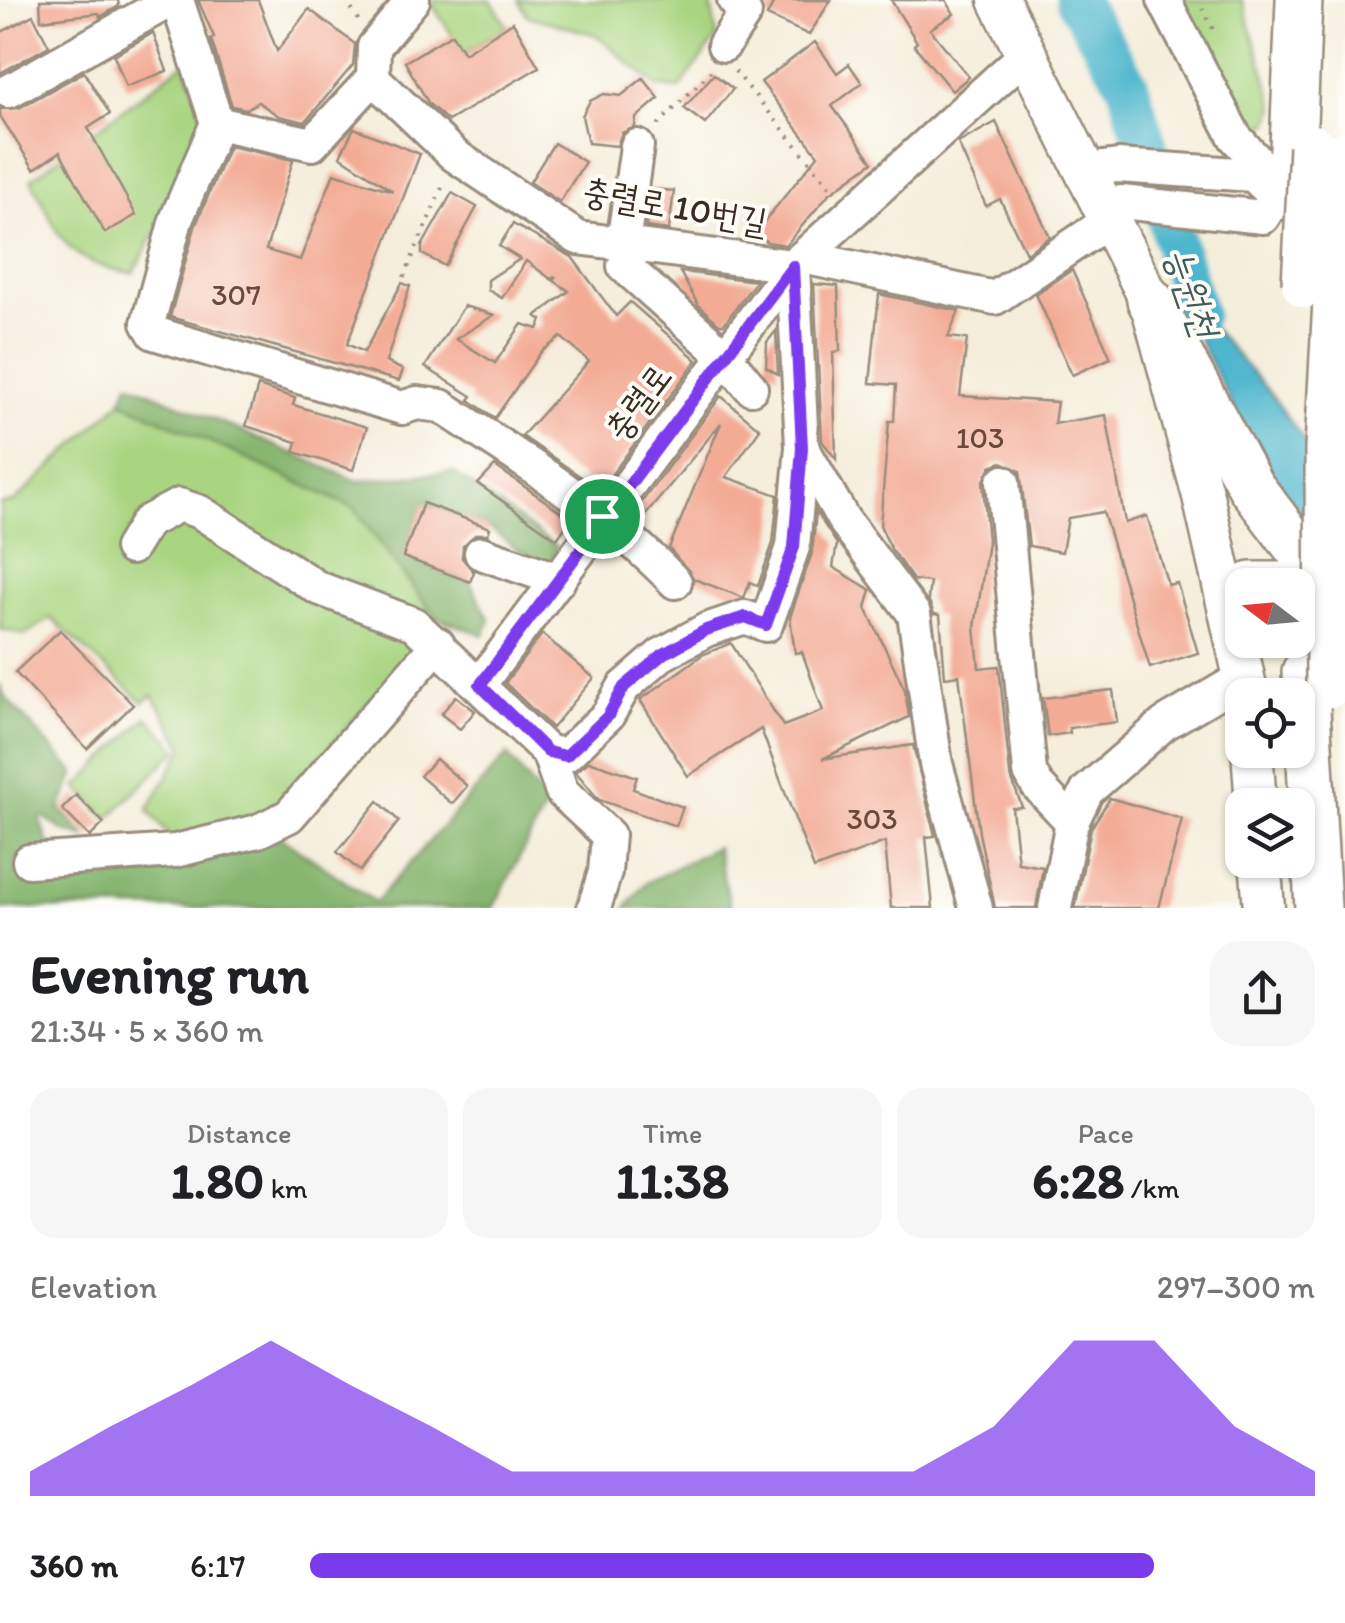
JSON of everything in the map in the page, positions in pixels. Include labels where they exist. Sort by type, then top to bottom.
[{"type":"highway","points":[[1271,197],[1299,0]]},
{"type":"highway","points":[[1318,908],[1317,678],[1328,448],[1334,149],[1328,0]]},
{"type":"highway","points":[[1150,300],[1251,487],[1345,613]]},
{"type":"highway","points":[[1315,599],[1345,613]]},
{"type":"highway","points":[[1317,678],[1342,908]]},
{"type":"main road","points":[[999,0],[1026,54],[1102,168],[1150,300],[1233,568]]},
{"type":"main road","points":[[1262,878],[1264,908]]},
{"type":"street","points":[[9,91],[174,0],[216,123],[176,220],[148,323],[154,333],[392,406],[441,406],[602,516],[638,544],[675,582]]},
{"type":"street","points":[[216,123],[312,144],[373,78],[374,46],[414,0]]},
{"type":"street","points":[[1164,0],[1271,197]]},
{"type":"street","points":[[724,52],[745,4]]},
{"type":"street","name":"충렬로","points":[[480,685],[602,516],[798,261],[1026,54]]},
{"type":"street","name":"충렬로 10번길","points":[[373,78],[454,155],[578,238],[624,255],[798,261]]},
{"type":"street","points":[[637,146],[624,255],[752,388]]},
{"type":"street","points":[[1102,168],[1345,214]]},
{"type":"street","points":[[548,752],[566,756],[608,716],[624,687],[662,655],[706,630],[745,617],[766,625],[794,547],[802,448],[798,261],[995,298],[1116,211],[1271,197]]},
{"type":"street","points":[[802,448],[842,519],[914,614],[936,764],[976,908]]},
{"type":"street","points":[[1003,482],[1030,772],[1036,785],[1072,822]]},
{"type":"street","points":[[131,548],[147,522],[179,506],[200,512],[318,588],[414,624],[548,752],[562,792],[608,836],[605,872],[594,908]]},
{"type":"street","points":[[481,553],[559,580]]},
{"type":"street","points":[[29,861],[175,851],[258,831],[289,816],[438,644]]},
{"type":"street","points":[[1055,908],[1072,822],[1087,791],[1164,724],[1225,696]]},
{"type":"path","points":[[637,146],[724,52],[852,212]]},
{"type":"path","points":[[404,277],[440,192]]},
{"type":"green space","points":[[491,0],[507,26],[464,53],[431,3]]},
{"type":"green space","points":[[518,0],[710,0],[717,37],[679,89],[658,87],[596,35],[528,16]]},
{"type":"green space","points":[[1179,0],[1242,0],[1275,107],[1269,124],[1240,130]]},
{"type":"green space","points":[[184,63],[204,113],[195,162],[133,273],[91,262],[77,254],[58,232],[31,179]]},
{"type":"green space","points":[[129,383],[357,481],[453,472],[557,547],[550,565],[517,550],[490,528],[423,503],[403,557],[470,582],[490,620],[484,635],[436,618],[354,508],[121,401]]},
{"type":"green space","points":[[121,401],[354,508],[436,618],[418,650],[264,818],[172,839],[148,810],[184,747],[153,695],[143,702],[51,618],[25,635],[0,629],[0,504],[14,502]]},
{"type":"green space","points":[[0,684],[4,696],[75,773],[60,809],[86,838],[62,830],[43,816],[40,819],[49,844],[85,880],[145,874],[276,834],[375,902],[507,755],[547,804],[493,908],[0,908]]},
{"type":"green space","points":[[147,717],[178,749],[108,819],[77,787]]},
{"type":"green space","points":[[716,847],[731,908],[626,908],[646,883]]},
{"type":"water","points":[[1156,257],[1201,262],[1209,324],[1271,394],[1345,499],[1345,586],[1284,506]]},
{"type":"building","points":[[40,0],[118,0],[119,6],[100,17],[99,13],[41,20]]},
{"type":"building","points":[[198,0],[258,0],[277,51],[309,9],[355,44],[353,65],[305,122],[279,116],[258,102],[246,109],[232,106],[211,39],[214,37]]},
{"type":"building","points":[[775,0],[831,0],[809,35],[767,16]]},
{"type":"building","points":[[891,0],[946,0],[954,14],[930,29],[969,77],[952,91],[914,45],[917,42]]},
{"type":"building","points":[[33,15],[49,46],[0,73],[0,33]]},
{"type":"building","points":[[513,22],[539,67],[448,121],[429,104],[405,62],[452,34],[464,53]]},
{"type":"building","points":[[153,33],[167,71],[126,87],[114,55]]},
{"type":"building","points":[[815,42],[837,73],[849,64],[862,83],[832,106],[873,162],[829,194],[786,245],[767,242],[755,233],[818,155],[761,82]]},
{"type":"building","points":[[84,72],[110,114],[88,128],[136,215],[105,233],[60,152],[34,169],[0,116],[0,109],[19,108]]},
{"type":"building","points":[[714,74],[733,89],[705,124],[684,108]]},
{"type":"building","points":[[643,78],[659,98],[636,118],[635,127],[622,133],[617,146],[588,143],[582,116],[590,101],[604,94],[621,96]]},
{"type":"building","points":[[996,122],[1050,237],[1026,253],[1000,199],[986,206],[958,143]]},
{"type":"building","points":[[354,128],[420,154],[347,344],[364,352],[402,283],[410,286],[386,362],[403,370],[399,381],[170,317],[195,227],[229,146],[293,160],[266,250],[300,260],[334,173],[393,191],[340,156]]},
{"type":"building","points":[[554,143],[585,162],[560,202],[530,182]]},
{"type":"building","points":[[651,189],[674,191],[669,230],[646,227]]},
{"type":"building","points":[[452,193],[477,207],[445,266],[422,254],[422,246]]},
{"type":"building","points":[[513,224],[572,257],[616,316],[630,302],[697,360],[600,490],[522,436],[589,361],[561,337],[541,352],[495,418],[469,400],[472,396],[425,367],[464,306],[494,315],[456,339],[495,363],[522,324],[538,329],[542,320],[536,316],[569,291],[553,280],[556,276],[551,279],[526,261],[502,298],[488,290],[488,280],[520,259],[499,246]]},
{"type":"building","points":[[1072,270],[1111,358],[1072,375],[1036,294]]},
{"type":"building","points":[[680,272],[756,281],[724,324],[719,324],[699,306]]},
{"type":"building","points":[[814,284],[838,286],[840,351],[833,352],[836,459],[822,441]]},
{"type":"building","points":[[879,294],[959,311],[948,337],[967,339],[960,396],[1057,402],[1054,424],[1106,415],[1125,523],[1147,516],[1168,585],[1177,583],[1198,653],[1150,668],[1103,512],[1068,518],[1062,552],[1029,546],[1020,471],[1002,462],[991,466],[983,483],[988,542],[975,627],[979,668],[999,666],[1010,774],[1022,807],[1012,808],[1018,863],[1043,867],[1036,908],[995,908],[979,833],[959,675],[945,677],[940,615],[934,614],[928,599],[930,582],[913,580],[880,525],[896,385],[870,383]]},
{"type":"building","points":[[776,331],[778,374],[766,367],[767,342]]},
{"type":"building","points":[[258,386],[295,398],[293,405],[367,427],[353,470],[294,452],[297,442],[246,426]]},
{"type":"building","points":[[721,396],[760,429],[726,477],[778,495],[773,543],[758,586],[750,582],[744,598],[694,579],[669,548],[721,423],[640,522],[632,515]]},
{"type":"building","points":[[495,466],[571,519],[557,539],[478,484]]},
{"type":"building","points":[[423,503],[490,528],[488,534],[476,534],[463,546],[462,558],[474,572],[470,582],[403,557]]},
{"type":"building","points":[[816,512],[837,544],[833,567],[871,590],[866,608],[905,690],[909,717],[822,759],[913,745],[935,836],[926,837],[933,908],[891,908],[885,842],[814,869],[761,729],[688,776],[640,700],[702,655],[731,643],[783,726],[823,711],[802,652],[795,653],[790,617],[812,553]]},
{"type":"building","points":[[60,630],[133,705],[87,749],[15,672]]},
{"type":"building","points":[[542,634],[594,678],[552,728],[505,683]]},
{"type":"building","points":[[1113,690],[1117,722],[1069,728],[1070,733],[1048,736],[1043,698]]},
{"type":"building","points":[[456,696],[475,711],[460,729],[441,714]]},
{"type":"building","points":[[436,759],[467,786],[452,804],[420,776]]},
{"type":"building","points":[[589,761],[637,777],[633,789],[683,807],[676,826],[599,800],[576,772]]},
{"type":"building","points":[[76,795],[104,823],[90,837],[62,809]]},
{"type":"building","points":[[1110,798],[1182,819],[1159,908],[1075,908],[1091,828]]},
{"type":"building","points":[[378,801],[399,821],[360,871],[337,852]]},
{"type":"waterway","name":"능원천","points":[[1076,0],[1128,85],[1196,314]]},
{"type":"route","points":[[793,266],[802,448],[794,547],[766,625],[745,617],[706,630],[662,655],[624,687],[608,716],[566,756],[548,752],[480,685],[602,516],[793,266]]}]
